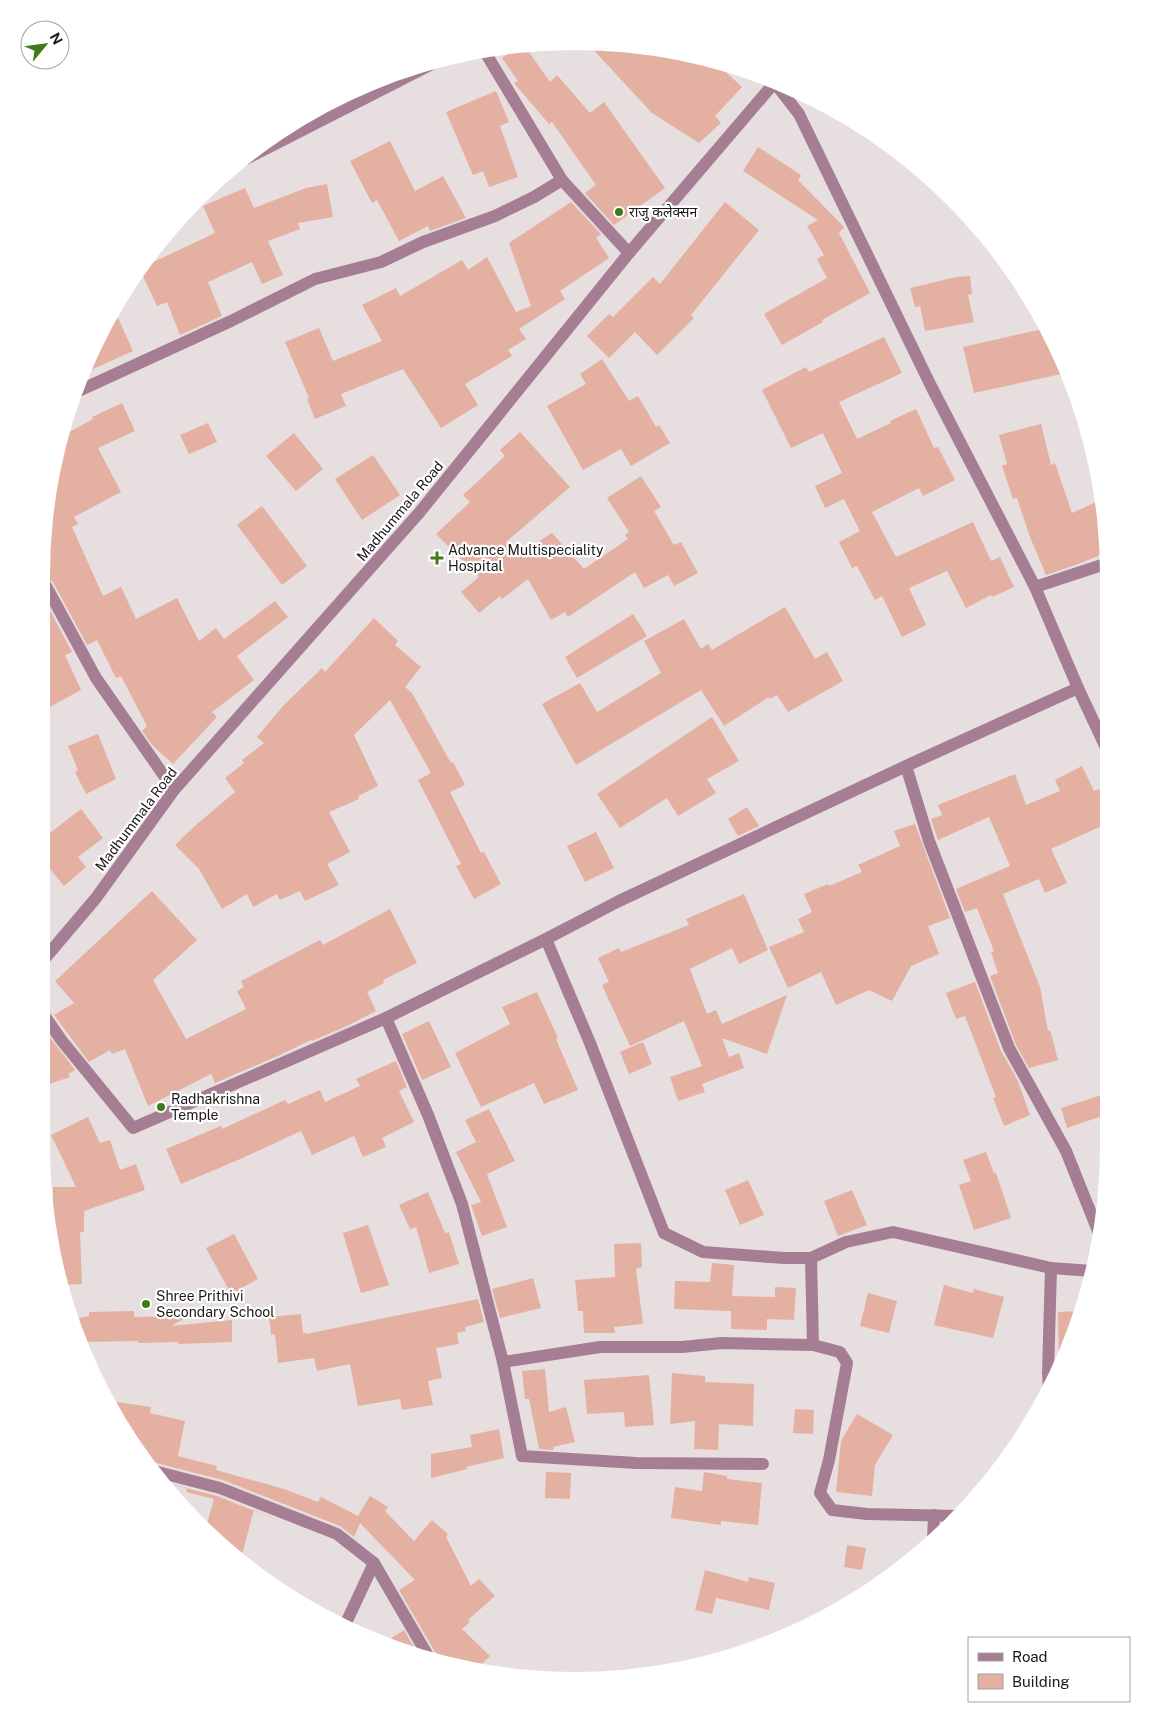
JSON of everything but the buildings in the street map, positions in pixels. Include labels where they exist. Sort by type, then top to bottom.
[{"type":"street","points":[[488,57],[562,180],[629,253]]},
{"type":"street","points":[[298,129],[392,83]]},
{"type":"street","name":"Madhummala Road","points":[[50,952],[96,898],[174,790],[419,513],[629,253],[771,88]]},
{"type":"street","points":[[783,93],[799,114],[931,386],[1035,587],[1100,737]]},
{"type":"street","points":[[85,388],[231,321],[315,279],[381,262],[422,242],[495,216],[534,197],[562,180]]},
{"type":"street","points":[[1035,587],[1100,566]]},
{"type":"street","points":[[50,593],[96,678],[174,790]]},
{"type":"street","points":[[50,1024],[133,1128],[386,1018],[546,940],[619,901],[906,766],[1078,688]]},
{"type":"street","points":[[906,766],[930,841],[1009,1048],[1066,1152],[1095,1223]]},
{"type":"street","points":[[546,940],[590,1043],[664,1234],[703,1252],[811,1258],[846,1242],[893,1232],[1051,1268],[1085,1270]]},
{"type":"street","points":[[386,1018],[428,1116],[462,1204],[503,1362],[522,1456],[636,1463],[763,1464]]},
{"type":"street","points":[[811,1258],[813,1345]]},
{"type":"street","points":[[1048,1374],[1051,1268]]},
{"type":"street","points":[[503,1362],[600,1347],[682,1347],[722,1343],[813,1345],[840,1352],[847,1363],[820,1493],[832,1510],[867,1514],[948,1516]]},
{"type":"street","points":[[163,1473],[220,1488],[337,1534],[374,1563],[424,1650]]},
{"type":"street","points":[[933,1530],[934,1515]]},
{"type":"street","points":[[347,1620],[374,1563]]},
{"type":"place","name":"राजु कलेक्सन","points":[[619,212]]},
{"type":"place","name":"Advance Multispeciality Hospital","points":[[437,558]]},
{"type":"place","name":"Radhakrishna Temple","points":[[161,1107]]},
{"type":"place","name":"Shree Prithivi Secondary School","points":[[146,1304]]}]
